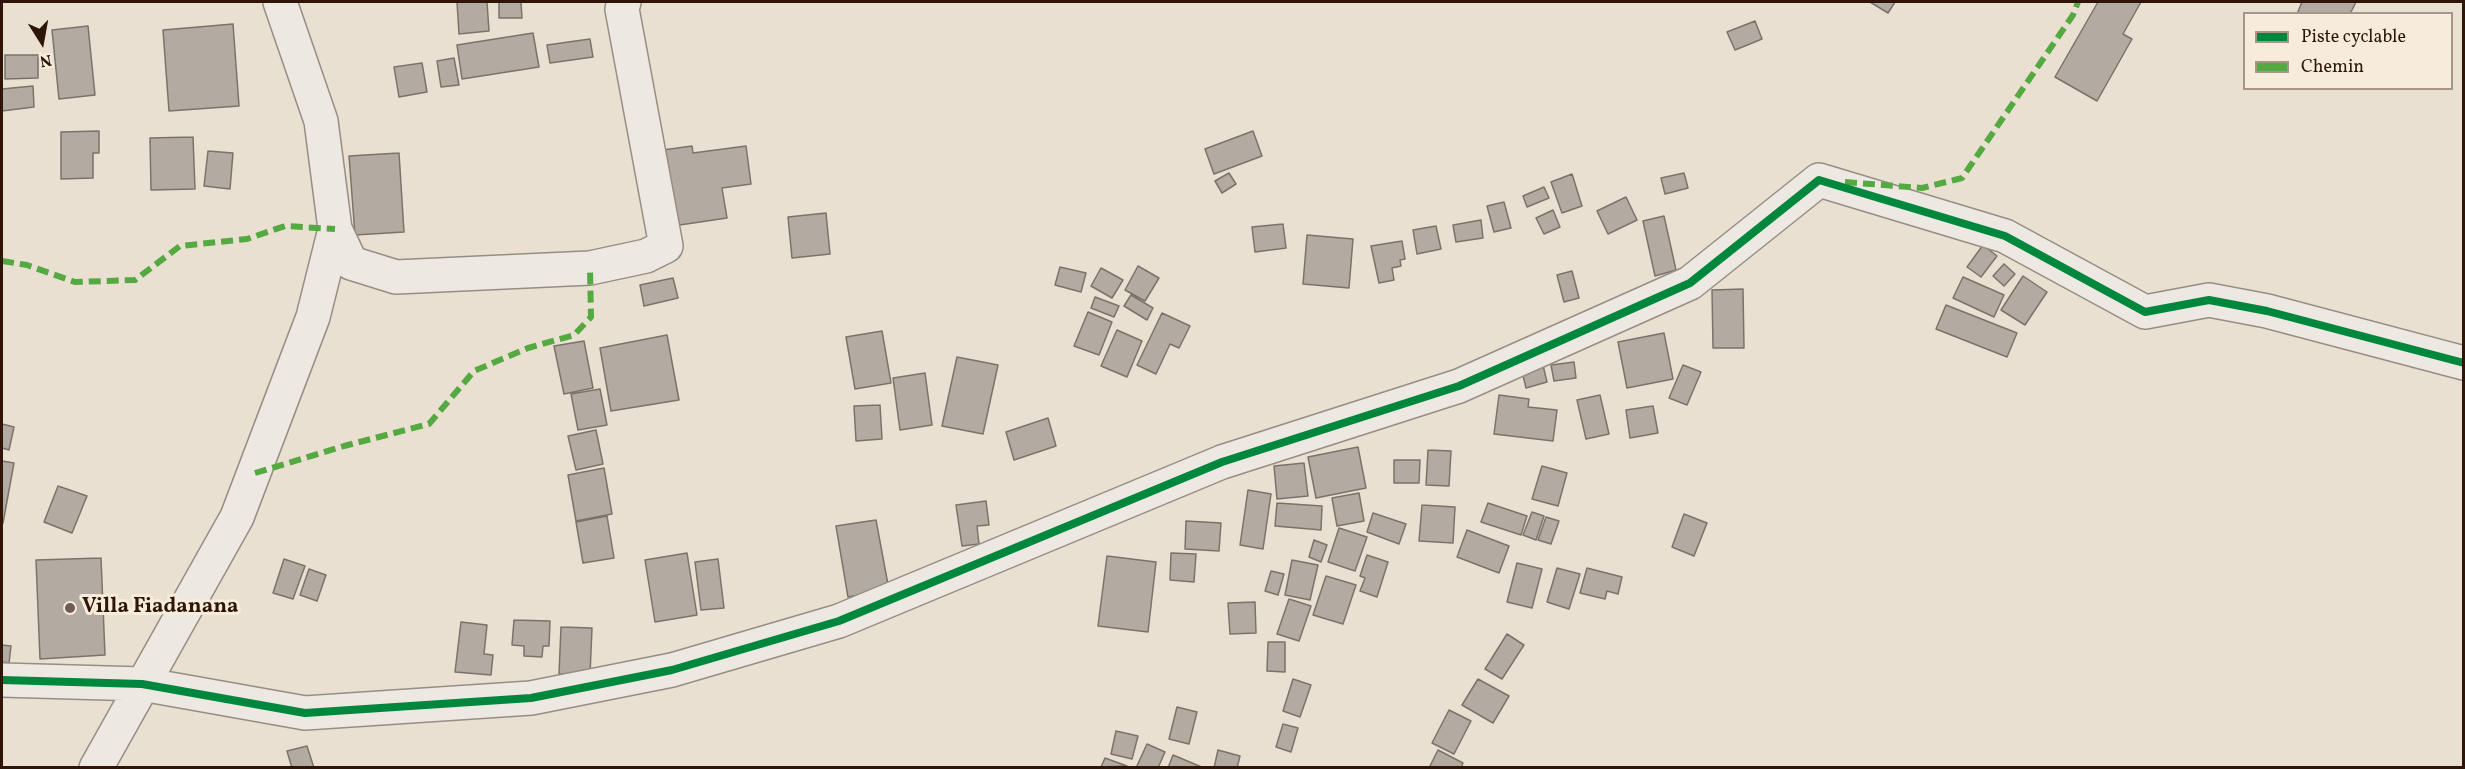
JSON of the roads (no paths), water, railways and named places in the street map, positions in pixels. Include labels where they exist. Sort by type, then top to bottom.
[{"type":"street","points":[[280,2],[321,121],[335,229],[351,263],[396,277],[590,268],[646,256],[666,246],[622,9],[624,2]]},
{"type":"street","points":[[2,680],[142,684],[305,713],[531,698],[672,670],[839,621],[1222,462],[1459,386],[1690,283],[1819,180],[2005,236],[2145,312],[2209,300],[2267,311],[2463,363]]},
{"type":"street","points":[[96,768],[237,517],[313,317],[335,229]]},
{"type":"place","name":"Villa Fiadanana","points":[[70,608]]}]
